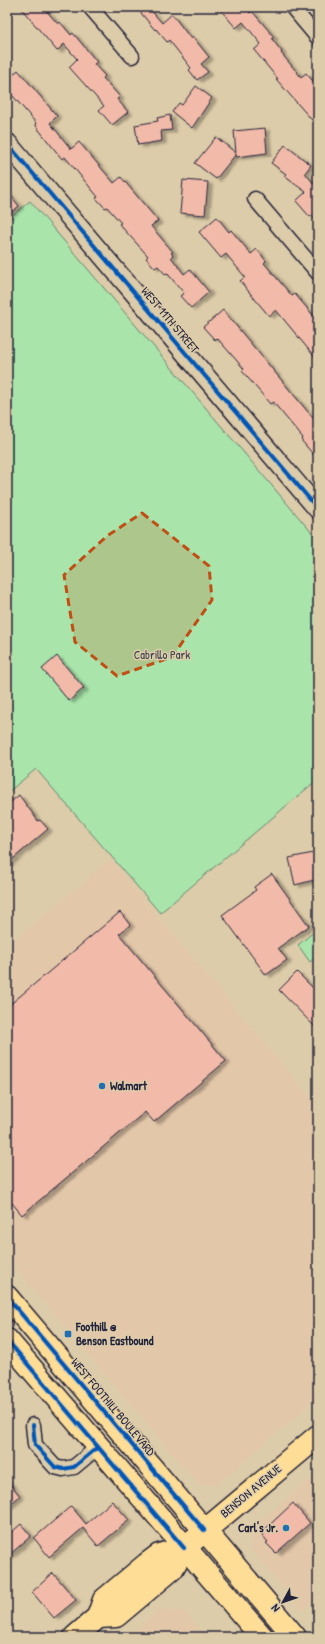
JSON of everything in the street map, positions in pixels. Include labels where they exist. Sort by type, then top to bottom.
[{"type":"main road","name":"WEST FOOTHILL BOULEVARD","points":[[7,1297],[295,1637]]},
{"type":"main road","points":[[7,1319],[48,1363],[76,1377]]},
{"type":"main road","points":[[7,1340],[184,1548],[262,1637]]},
{"type":"main road","name":"BENSON AVENUE","points":[[75,1637],[98,1617],[116,1616],[172,1569],[184,1548],[204,1530],[318,1436]]},
{"type":"street","points":[[90,7],[132,56]]},
{"type":"street","points":[[292,7],[318,38]]},
{"type":"street","name":"WEST 11TH STREET","points":[[7,143],[318,509]]},
{"type":"street","points":[[255,198],[318,273]]},
{"type":"street","points":[[32,1425],[36,1445],[55,1467],[63,1469],[74,1467],[98,1447]]},
{"type":"highlighted area","points":[[142,513],[209,566],[212,600],[172,657],[117,676],[75,642],[64,575],[107,536]]},
{"type":"shaded area","points":[[110,860],[318,1107],[318,1397],[216,1485],[199,1485],[7,1258],[7,947]]},
{"type":"shaded area","points":[[318,1473],[318,1596],[303,1610],[251,1549],[253,1527]]},
{"type":"shaded area","points":[[159,1610],[185,1612],[206,1637],[128,1637]]},
{"type":"green space","name":"Cabrillo Park","points":[[30,201],[318,540],[318,779],[160,913],[36,769],[7,793],[7,220]]},
{"type":"green space","points":[[316,930],[318,933],[318,955],[310,962],[298,945]]},
{"type":"building","points":[[20,7],[43,7],[58,24],[60,22],[71,35],[73,33],[97,62],[94,64],[105,76],[103,78],[120,97],[117,99],[128,112],[112,125],[99,110],[104,106],[69,67],[77,59],[64,44],[57,51]]},
{"type":"building","points":[[136,7],[148,7],[162,23],[172,14],[191,39],[193,37],[209,57],[201,64],[208,72],[197,80],[189,70],[191,68],[169,40],[167,42],[156,29],[155,30]]},
{"type":"building","points":[[218,7],[244,7],[250,13],[252,11],[274,37],[272,39],[282,52],[281,53],[301,77],[306,73],[318,87],[318,127],[276,79],[278,79],[254,50],[261,44],[243,22],[236,28]]},
{"type":"building","points":[[18,70],[57,116],[50,123],[71,149],[79,142],[114,183],[121,177],[158,221],[151,226],[173,252],[171,253],[173,255],[171,257],[184,274],[190,269],[209,292],[191,308],[180,296],[184,293],[167,273],[165,274],[158,266],[155,268],[146,258],[148,256],[119,224],[121,223],[107,207],[105,208],[96,198],[98,197],[65,157],[62,159],[39,130],[35,124],[36,123],[7,89],[7,80]]},
{"type":"building","points":[[196,86],[212,98],[192,128],[172,112],[179,103],[182,105]]},
{"type":"building","points":[[170,115],[172,130],[161,131],[162,141],[138,145],[135,125],[158,121],[157,118]]},
{"type":"building","points":[[265,128],[267,153],[236,157],[236,154],[216,179],[195,163],[216,137],[236,153],[234,131]]},
{"type":"building","points":[[285,145],[311,165],[305,173],[315,185],[318,182],[318,222],[312,215],[310,217],[296,201],[306,192],[284,176],[286,174],[271,163]]},
{"type":"building","points":[[183,180],[208,182],[205,215],[180,213]]},
{"type":"building","points":[[7,191],[19,206],[7,216]]},
{"type":"building","points":[[217,217],[229,232],[231,230],[251,254],[257,249],[266,261],[264,263],[292,296],[295,294],[318,321],[318,361],[276,310],[269,316],[240,281],[245,277],[226,254],[221,258],[199,232]]},
{"type":"building","points":[[223,310],[318,424],[318,460],[301,440],[303,438],[273,402],[270,404],[242,371],[244,369],[224,346],[217,338],[215,340],[203,327]]},
{"type":"building","points":[[57,656],[84,688],[69,701],[42,669]]},
{"type":"building","points":[[19,795],[38,821],[40,820],[48,829],[7,864],[7,805]]},
{"type":"building","points":[[318,852],[318,879],[295,885],[289,858]]},
{"type":"building","points":[[272,874],[309,926],[278,948],[287,960],[266,975],[222,915],[256,890],[254,887]]},
{"type":"building","name":"Walmart","points":[[120,912],[130,925],[119,934],[226,1061],[154,1122],[145,1112],[22,1215],[7,1197],[7,1007]]},
{"type":"building","points":[[297,972],[318,993],[318,1030],[279,990]]},
{"type":"building","points":[[7,1480],[20,1496],[7,1507]]},
{"type":"building","points":[[112,1501],[129,1520],[98,1546],[83,1528],[49,1557],[34,1538],[71,1506],[86,1524]]},
{"type":"building","name":"Carl's Jr.","points":[[293,1503],[310,1523],[276,1553],[266,1543],[268,1542],[262,1535],[262,1532]]},
{"type":"building","points":[[21,1524],[31,1536],[7,1557],[7,1536]]},
{"type":"building","points":[[53,1573],[76,1600],[54,1618],[32,1592]]},
{"type":"cycle path","points":[[7,143],[318,509]]},
{"type":"cycle path","points":[[7,1297],[204,1530]]},
{"type":"cycle path","points":[[7,1340],[184,1548]]},
{"type":"cycle path","points":[[33,1425],[35,1445],[55,1467],[63,1469],[74,1467],[98,1447]]},
{"type":"place","name":"Walmart","points":[[102,1086]]},
{"type":"place","name":"Foothill @ Benson Eastbound","points":[[68,1334]]},
{"type":"place","name":"Carl's Jr.","points":[[286,1528]]}]
